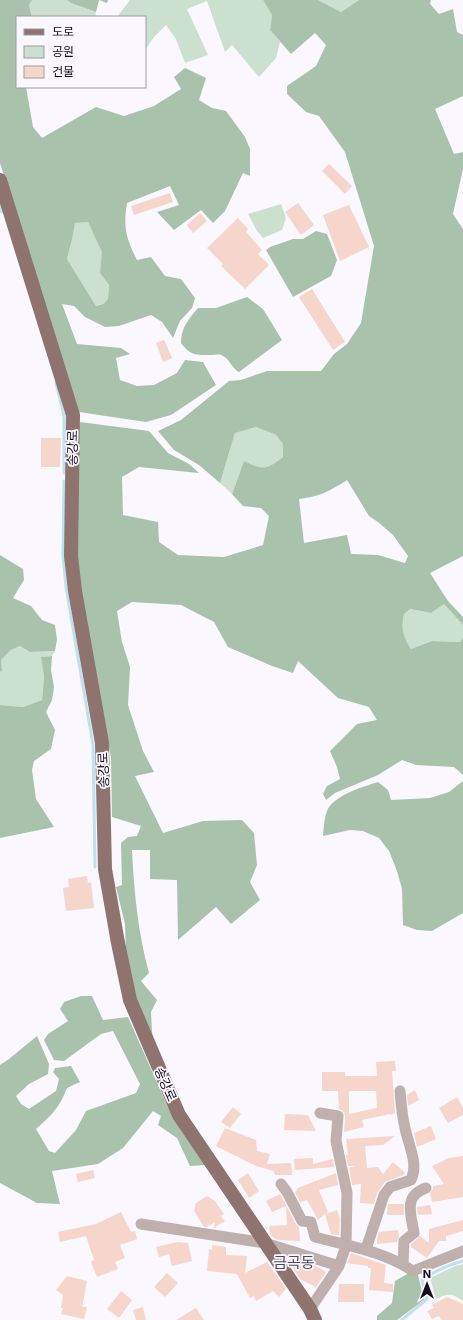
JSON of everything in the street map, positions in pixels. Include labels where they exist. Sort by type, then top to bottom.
[{"type":"main road","name":"송강로","points":[[0,180],[73,415],[71,556],[75,591],[102,743],[105,869],[130,1000],[180,1115],[312,1315]]},
{"type":"lane","points":[[366,1249],[384,1195],[390,1187],[411,1180],[413,1175],[413,1162],[404,1127],[400,1091]]},
{"type":"lane","points":[[312,1315],[339,1266],[346,1246],[347,1193],[336,1141],[338,1116],[320,1113]]},
{"type":"lane","points":[[281,1184],[287,1192],[302,1221],[312,1222],[315,1237],[346,1246],[366,1249],[413,1271],[463,1251]]},
{"type":"lane","points":[[403,1265],[404,1241],[414,1233],[410,1207],[411,1199],[418,1191],[426,1188]]},
{"type":"lane","points":[[141,1224],[265,1242],[339,1266]]},
{"type":"green space","points":[[0,0],[32,0],[29,5],[32,16],[16,16],[16,88],[26,88],[33,127],[42,138],[96,107],[124,116],[154,106],[181,89],[174,77],[185,68],[206,78],[199,100],[212,108],[226,111],[245,137],[250,149],[250,176],[243,173],[225,211],[213,223],[201,210],[174,230],[157,212],[179,205],[170,186],[127,203],[125,219],[126,232],[137,260],[151,257],[165,276],[181,279],[195,298],[192,308],[180,321],[173,338],[162,322],[151,315],[119,326],[105,327],[85,317],[74,306],[62,304],[77,344],[121,348],[130,354],[116,358],[120,380],[137,386],[154,385],[177,373],[185,360],[203,362],[216,385],[171,415],[146,422],[79,412],[0,163]],"holes":[[[88,222],[102,252],[100,273],[109,285],[108,299],[103,304],[96,306],[67,259],[75,223]]]},
{"type":"green space","points":[[32,0],[67,0],[71,3],[96,12],[95,16],[32,16],[29,5]]},
{"type":"green space","points":[[67,0],[99,0],[96,12],[71,3]]},
{"type":"green space","points":[[99,0],[108,0],[107,3]]},
{"type":"green space","points":[[130,0],[263,0],[272,15],[270,30],[280,42],[276,58],[259,77],[232,45],[225,52],[207,1],[187,9],[208,55],[185,63],[176,39],[166,25],[154,37],[146,49],[146,16],[118,16]]},
{"type":"green space","points":[[263,0],[318,0],[341,12],[359,0],[431,0],[430,4],[439,14],[453,9],[457,32],[463,35],[463,96],[435,109],[454,154],[463,152],[463,169],[453,214],[463,229],[463,556],[430,573],[448,601],[463,617],[463,625],[444,604],[431,613],[410,609],[404,614],[403,628],[404,636],[411,649],[432,641],[460,642],[463,637],[463,775],[454,767],[416,765],[402,760],[378,775],[335,793],[326,800],[323,794],[327,786],[340,779],[337,767],[330,751],[357,724],[377,720],[369,707],[338,698],[298,661],[293,673],[272,666],[228,647],[214,622],[181,605],[132,602],[117,611],[122,642],[130,667],[128,705],[143,751],[154,772],[135,776],[163,833],[203,821],[242,820],[254,833],[257,865],[250,882],[260,900],[231,924],[216,907],[178,940],[177,880],[150,879],[150,850],[132,850],[137,912],[149,973],[141,981],[157,1000],[151,1012],[153,1049],[136,1003],[126,956],[125,924],[116,887],[122,885],[121,843],[128,837],[137,836],[141,826],[112,817],[111,757],[79,585],[77,534],[80,422],[149,431],[168,453],[189,464],[199,473],[139,467],[122,477],[123,515],[158,522],[159,542],[178,555],[224,557],[263,545],[269,516],[261,508],[243,506],[232,494],[244,461],[256,466],[264,467],[283,457],[283,444],[276,435],[256,427],[235,433],[220,483],[199,465],[174,450],[158,431],[181,420],[229,381],[241,380],[267,371],[321,371],[334,354],[347,344],[361,323],[374,246],[345,152],[319,116],[306,112],[287,94],[287,86],[316,66],[326,45],[315,33],[291,54],[270,30],[272,15]],"holes":[[[347,480],[369,516],[393,535],[408,556],[405,563],[378,555],[351,554],[347,535],[304,543],[299,499],[324,493]]]},
{"type":"green space","points":[[318,0],[359,0],[341,12]]},
{"type":"green space","points":[[281,204],[286,218],[282,230],[263,238],[257,231],[248,214]]},
{"type":"green space","points":[[88,222],[103,252],[100,273],[109,285],[108,299],[103,304],[96,306],[67,259],[75,223]]},
{"type":"green space","points":[[316,231],[327,234],[337,260],[331,276],[293,297],[266,250],[270,247],[293,239],[303,239]]},
{"type":"green space","points":[[247,297],[263,309],[282,340],[239,372],[224,356],[194,354],[181,343],[182,332],[198,308],[216,308]]},
{"type":"green space","points":[[256,427],[276,435],[283,444],[283,457],[264,467],[256,466],[244,461],[232,494],[220,483],[235,433]]},
{"type":"green space","points":[[0,555],[23,569],[24,580],[13,598],[31,606],[42,620],[55,625],[57,640],[55,651],[30,652],[20,646],[11,650],[1,660],[2,671],[0,672]]},
{"type":"green space","points":[[444,604],[463,625],[463,637],[460,642],[432,641],[411,649],[403,632],[404,614],[410,609],[431,613]]},
{"type":"green space","points":[[20,646],[30,652],[55,651],[52,656],[41,657],[44,677],[42,700],[23,707],[0,705],[0,672],[2,671],[1,660],[11,650]]},
{"type":"green space","points":[[52,656],[51,670],[54,687],[52,700],[46,712],[55,730],[51,749],[34,761],[32,770],[36,799],[54,827],[0,838],[0,705],[23,707],[42,700],[44,677],[41,657]]},
{"type":"green space","points":[[463,781],[463,913],[432,931],[417,930],[403,925],[402,889],[389,851],[379,838],[363,831],[350,830],[323,836],[327,811],[336,800],[349,792],[378,782],[388,790],[391,800],[430,798],[449,792]]},
{"type":"green space","points":[[81,996],[92,996],[103,1020],[128,1017],[167,1105],[182,1132],[205,1165],[190,1166],[177,1138],[158,1125],[161,1116],[153,1111],[123,1148],[98,1164],[52,1171],[60,1204],[37,1203],[0,1183],[0,1065],[37,1036],[49,1064],[48,1074],[29,1084],[16,1096],[21,1104],[29,1109],[56,1091],[59,1079],[53,1072],[55,1068],[71,1066],[80,1082],[67,1088],[54,1111],[36,1129],[49,1151],[55,1153],[76,1130],[86,1111],[136,1093],[140,1084],[113,1031],[101,1034],[64,1061],[54,1060],[44,1040],[48,1034],[68,1021],[60,1009],[64,1002]]},
{"type":"green space","points":[[463,1264],[463,1301],[456,1296],[450,1295],[436,1299],[430,1278],[455,1266]]},
{"type":"green space","points":[[409,1273],[418,1275],[424,1300],[397,1320],[377,1320],[377,1316],[392,1303],[395,1281]]},
{"type":"building","points":[[329,164],[352,186],[345,194],[322,171]]},
{"type":"building","points":[[170,193],[173,202],[134,215],[131,206]]},
{"type":"building","points":[[298,203],[314,225],[301,235],[285,212]]},
{"type":"building","points":[[349,205],[369,247],[340,261],[323,215]]},
{"type":"building","points":[[200,213],[207,221],[193,233],[187,225]]},
{"type":"building","points":[[238,218],[248,229],[246,232],[262,250],[258,254],[269,265],[245,289],[221,266],[223,264],[207,248]]},
{"type":"building","points":[[312,289],[345,342],[333,350],[299,297]]},
{"type":"building","points":[[164,340],[172,358],[163,362],[156,343]]},
{"type":"building","points":[[41,438],[61,438],[60,467],[41,467]]},
{"type":"building","points":[[87,876],[88,883],[91,882],[94,908],[66,911],[63,888],[69,887],[68,879]]},
{"type":"building","points":[[395,1061],[396,1071],[392,1071],[395,1113],[362,1120],[364,1127],[344,1132],[345,1116],[343,1111],[339,1109],[338,1091],[322,1091],[322,1072],[345,1072],[345,1076],[377,1076],[376,1062]],"holes":[[[349,1091],[376,1091],[377,1108],[349,1114]]]},
{"type":"building","points":[[415,1090],[419,1100],[408,1106],[407,1095]]},
{"type":"building","points":[[457,1097],[463,1108],[463,1115],[448,1123],[439,1108]]},
{"type":"building","points":[[233,1107],[241,1114],[230,1128],[221,1122]]},
{"type":"building","points":[[285,1114],[308,1115],[316,1131],[284,1130]]},
{"type":"building","points":[[431,1126],[436,1139],[417,1147],[414,1133]]},
{"type":"building","points":[[225,1128],[256,1140],[257,1151],[270,1154],[267,1164],[291,1163],[292,1175],[275,1175],[274,1171],[256,1166],[216,1146]]},
{"type":"building","points":[[395,1136],[383,1145],[365,1146],[367,1168],[378,1167],[383,1174],[393,1162],[405,1173],[385,1182],[377,1193],[374,1204],[360,1203],[361,1184],[352,1185],[349,1168],[355,1166],[348,1166],[346,1139]]},
{"type":"building","points":[[463,1156],[463,1197],[432,1202],[430,1193],[433,1186],[444,1184],[432,1166],[449,1158]]},
{"type":"building","points":[[313,1158],[313,1164],[333,1159],[334,1167],[295,1170],[294,1159]]},
{"type":"building","points":[[93,1170],[95,1178],[78,1182],[76,1174]]},
{"type":"building","points":[[248,1173],[259,1191],[249,1198],[238,1180]]},
{"type":"building","points":[[336,1173],[338,1185],[319,1190],[328,1212],[326,1214],[337,1210],[340,1218],[339,1235],[331,1234],[325,1214],[318,1220],[307,1200],[300,1202],[295,1193],[298,1188]]},
{"type":"building","points":[[280,1194],[299,1227],[300,1241],[279,1240],[275,1239],[270,1234],[269,1226],[287,1225],[286,1206],[272,1212],[266,1201]]},
{"type":"building","points":[[207,1196],[215,1201],[224,1214],[221,1216],[225,1221],[214,1228],[215,1222],[207,1227],[204,1227],[194,1211],[196,1203]]},
{"type":"building","points":[[388,1204],[404,1204],[404,1215],[387,1215]]},
{"type":"building","points":[[430,1205],[432,1214],[418,1215],[417,1207]]},
{"type":"building","points":[[121,1212],[131,1232],[135,1231],[137,1239],[120,1245],[125,1258],[115,1262],[118,1269],[97,1277],[91,1262],[94,1260],[86,1236],[60,1242],[58,1232],[96,1224]]},
{"type":"building","points":[[463,1220],[463,1231],[446,1236],[446,1241],[439,1241],[427,1258],[411,1247],[411,1244],[420,1236],[429,1243],[429,1229]]},
{"type":"building","points":[[398,1230],[399,1237],[397,1242],[377,1244],[379,1232]]},
{"type":"building","points":[[178,1242],[188,1243],[192,1261],[172,1266],[169,1254],[159,1257],[156,1247]]},
{"type":"building","points":[[212,1245],[226,1247],[226,1255],[247,1256],[245,1273],[267,1262],[286,1289],[279,1297],[273,1291],[256,1301],[254,1296],[250,1298],[237,1274],[207,1271],[209,1249],[212,1250]]},
{"type":"building","points":[[351,1253],[386,1265],[384,1283],[393,1284],[393,1292],[369,1290],[371,1268],[368,1268],[368,1266],[347,1263]]},
{"type":"building","points":[[289,1258],[314,1265],[326,1272],[316,1287],[300,1279],[289,1262]]},
{"type":"building","points":[[167,1273],[178,1283],[165,1297],[154,1287]]},
{"type":"building","points":[[67,1276],[87,1281],[82,1307],[87,1307],[84,1319],[61,1314],[63,1308],[61,1308],[63,1295],[56,1290]]},
{"type":"building","points":[[339,1284],[364,1284],[364,1302],[338,1302]]},
{"type":"building","points":[[121,1291],[132,1300],[119,1318],[107,1309]]},
{"type":"building","points":[[447,1297],[463,1304],[463,1320],[441,1320],[439,1316],[432,1319],[427,1311],[434,1308],[432,1305]]},
{"type":"building","points":[[143,1307],[146,1320],[136,1320],[133,1310]]},
{"type":"building","points":[[196,1308],[204,1320],[176,1320]]},
{"type":"waterway","points":[[0,204],[2,212]]},
{"type":"waterway","points":[[56,383],[64,416],[64,473]]},
{"type":"waterway","points":[[64,481],[63,555],[66,587],[93,745],[95,867]]},
{"type":"waterway","points":[[402,1320],[427,1299],[422,1280],[441,1269],[463,1261]]},
{"type":"district","name":"금곡동","points":[[294,1263]]}]
